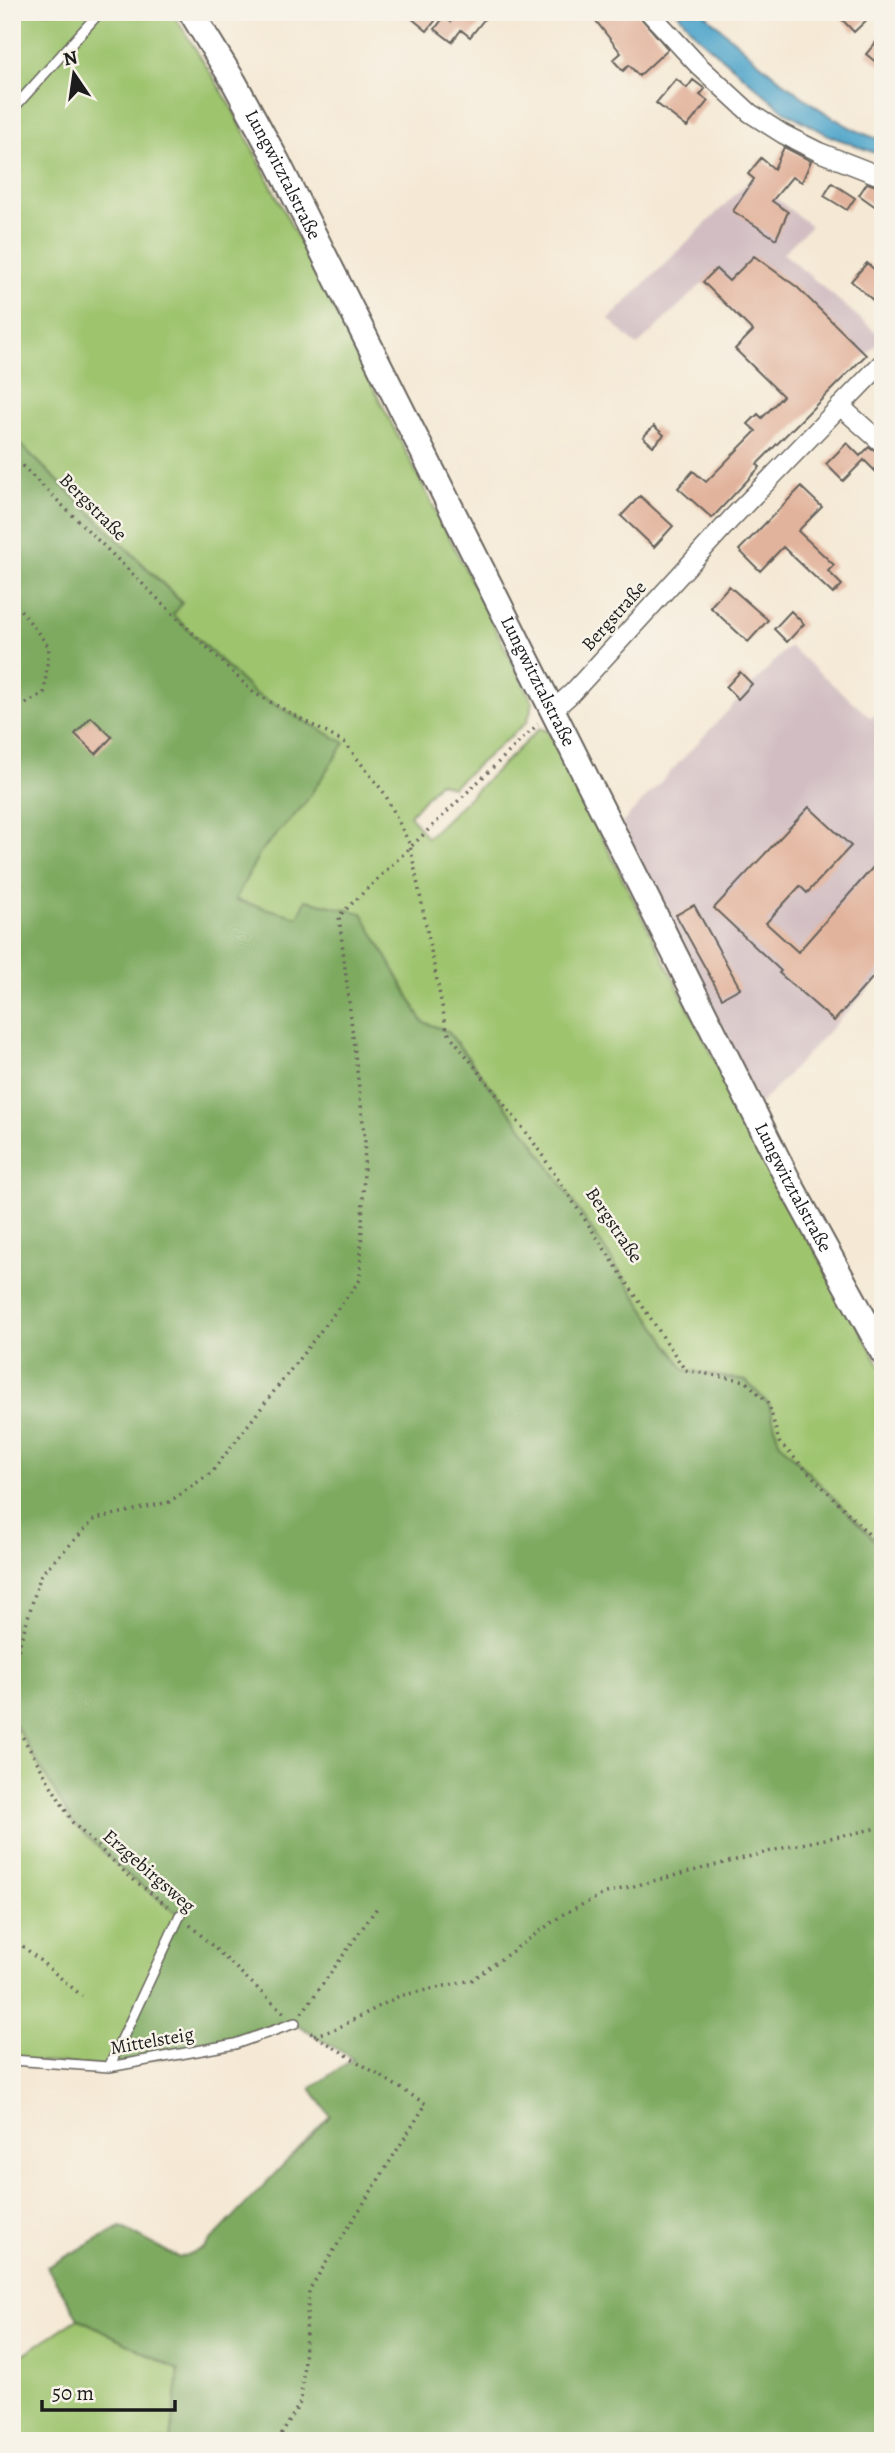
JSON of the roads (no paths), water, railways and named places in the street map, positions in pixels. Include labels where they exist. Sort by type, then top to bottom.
[{"type":"main road","name":"Lungwitztalstraße","points":[[191,12],[234,82],[277,161],[789,1182],[883,1353]]},
{"type":"street","points":[[649,12],[698,65],[750,113],[819,152],[883,177]]},
{"type":"street","name":"Bergstraße","points":[[552,711],[573,692],[731,519],[883,362]]},
{"type":"street","points":[[840,406],[883,443]]},
{"type":"lane","points":[[12,110],[100,12]]},
{"type":"lane","points":[[109,2067],[180,1915]]},
{"type":"lane","name":"Mittelsteig","points":[[12,2060],[109,2067],[235,2044],[295,2023]]},
{"type":"water","points":[[677,12],[703,12],[764,66],[814,105],[838,121],[883,140],[883,156],[830,136],[784,111],[697,36]]}]
